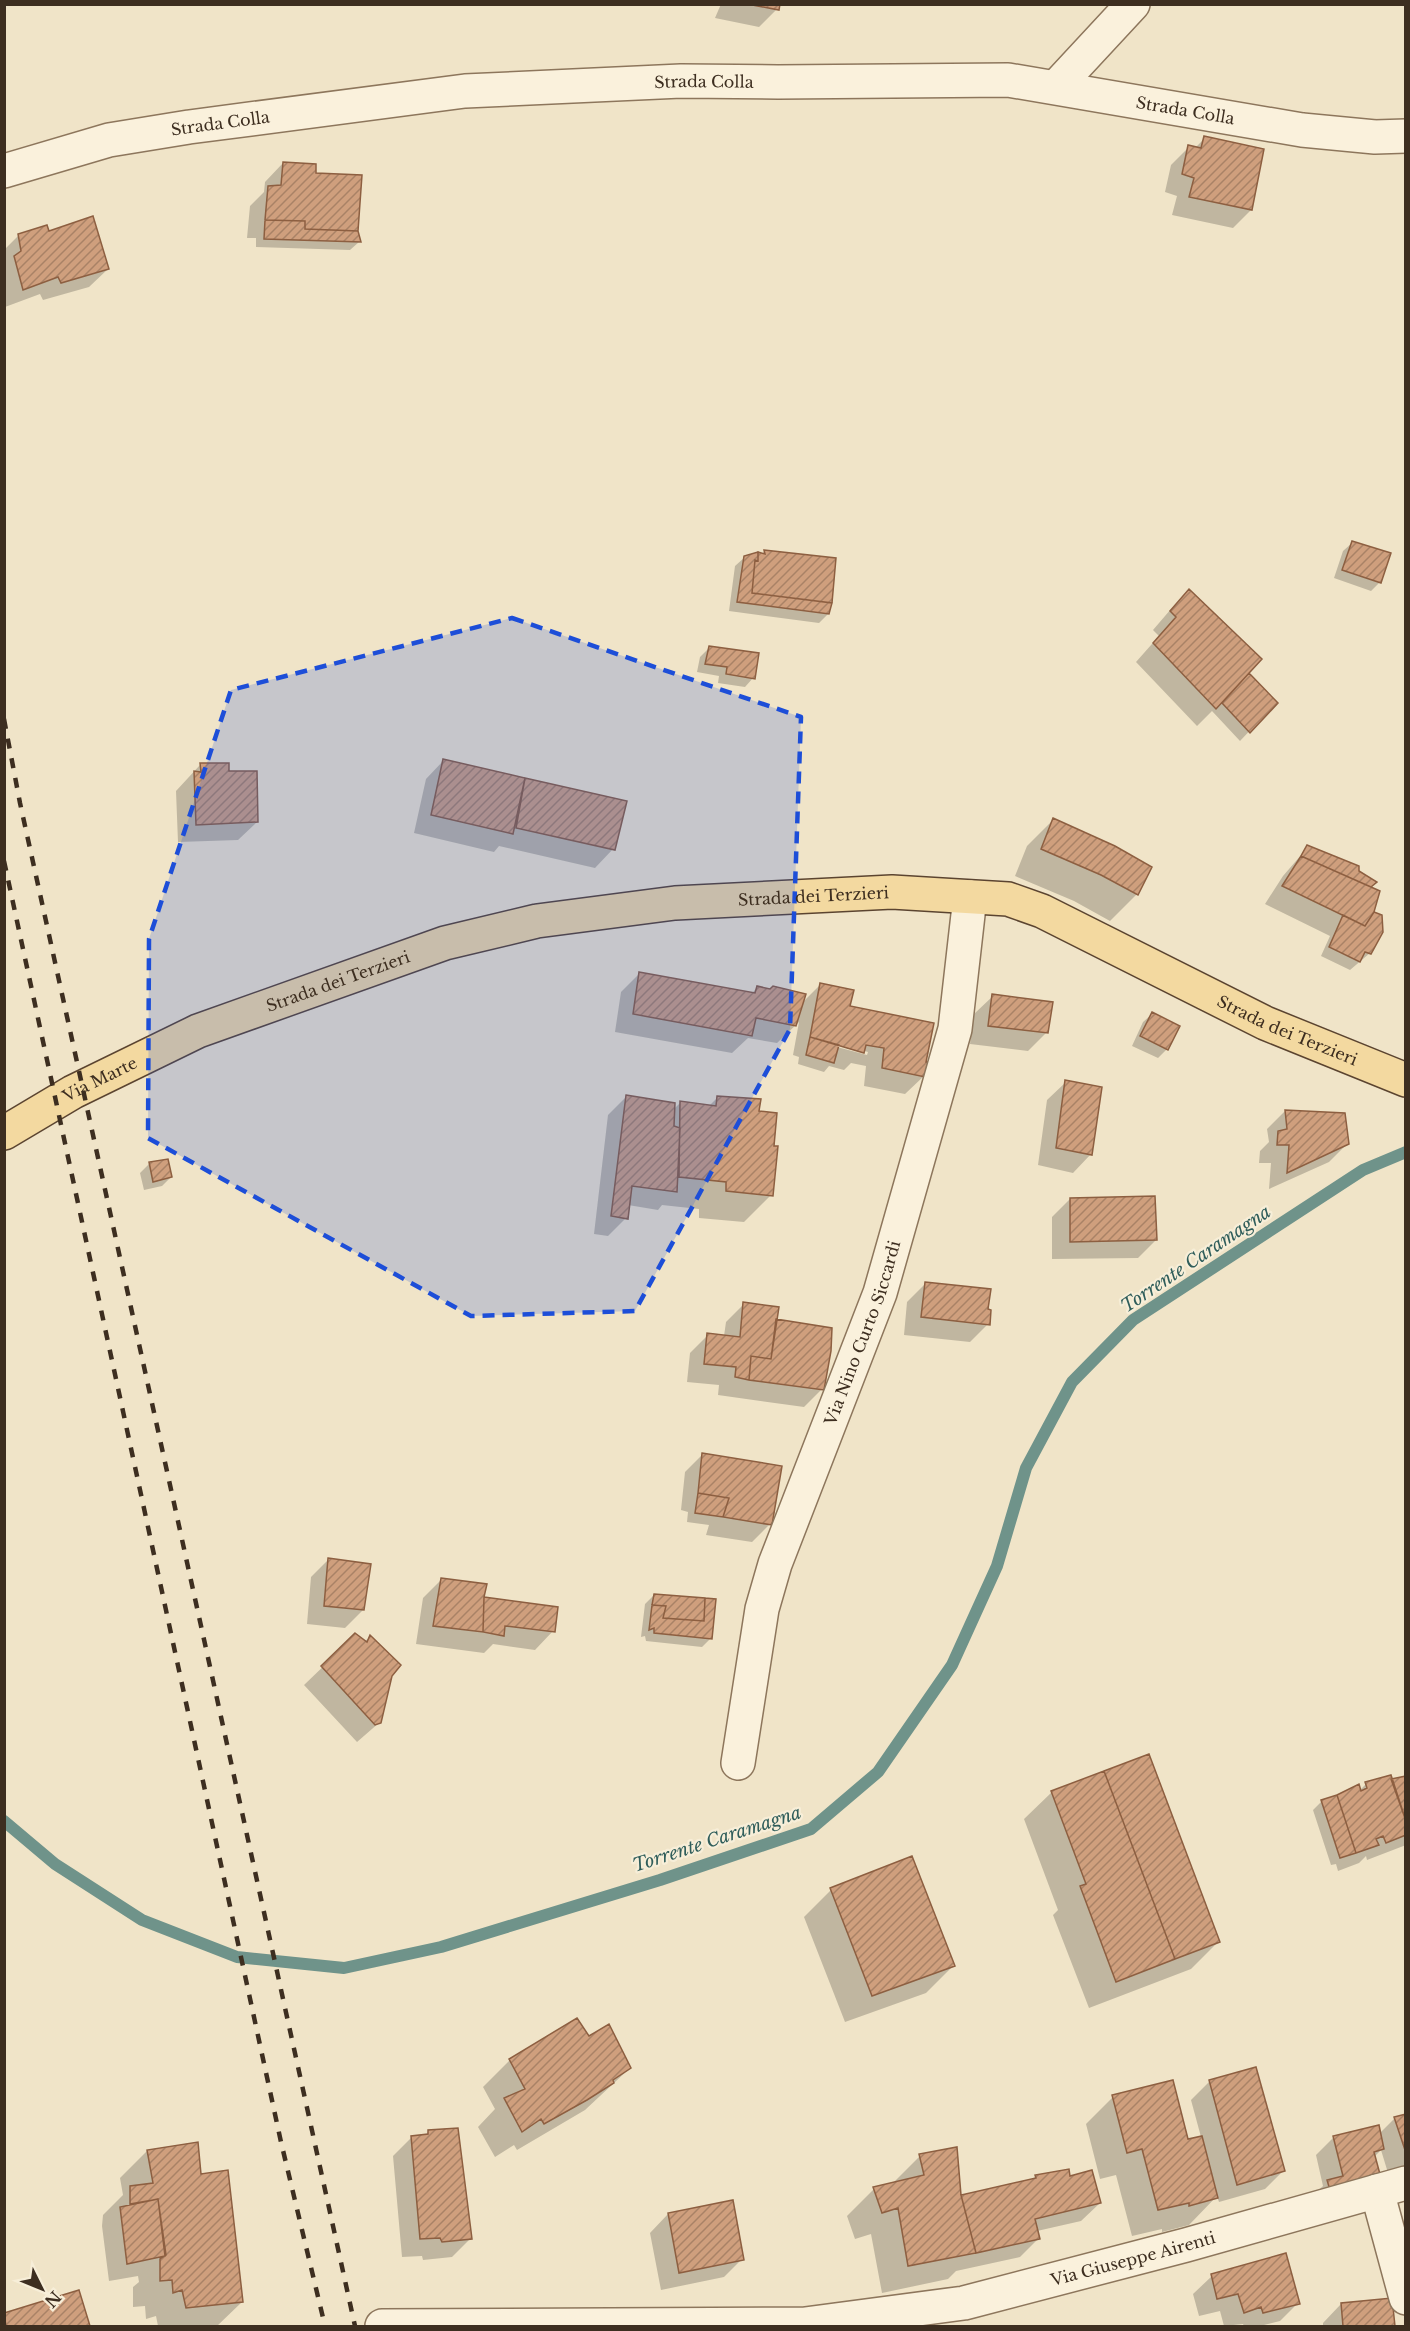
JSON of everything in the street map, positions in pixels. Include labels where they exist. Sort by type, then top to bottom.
[{"type":"main road","name":"Strada dei Terzieri","points":[[198,1031],[445,943],[537,921],[675,903],[892,892],[1008,899],[1042,911],[1265,1023],[1406,1080]]},
{"type":"main road","name":"Via Marte","points":[[4,1133],[73,1092],[198,1031]]},
{"type":"street","points":[[1056,87],[1133,4]]},
{"type":"street","name":"Strada Colla","points":[[4,171],[110,140],[189,127],[465,91],[681,81],[1008,80],[1302,130],[1406,136]]},
{"type":"street","name":"Via Nino Curto Siccardi","points":[[738,1763],[762,1609],[775,1564],[880,1293],[955,1029],[970,897]]},
{"type":"street","name":"Via Giuseppe Airenti","points":[[382,2326],[805,2324],[887,2320],[964,2303],[1186,2245],[1391,2187],[1406,2298]]},
{"type":"highlighted area","points":[[512,618],[801,717],[790,1029],[635,1311],[471,1316],[148,1138],[149,939],[231,690]]},
{"type":"building","points":[[747,4],[780,4],[779,10]]},
{"type":"building","points":[[1204,136],[1264,149],[1252,210],[1189,197],[1194,178],[1182,174],[1188,145],[1201,148]]},
{"type":"building","points":[[283,162],[316,164],[316,173],[362,175],[358,231],[305,229],[305,221],[265,220],[268,186],[281,185]]},
{"type":"building","points":[[93,216],[109,269],[61,283],[58,277],[23,290],[14,256],[21,251],[18,234],[47,225],[49,231]]},
{"type":"building","points":[[265,220],[305,221],[305,229],[358,231],[361,242],[264,239]]},
{"type":"building","points":[[1352,541],[1391,553],[1381,583],[1342,570]]},
{"type":"building","points":[[764,550],[836,558],[832,603],[752,593],[755,560],[758,561],[758,552],[765,554]]},
{"type":"building","points":[[758,552],[758,561],[755,560],[752,593],[832,603],[829,614],[737,602],[744,556]]},
{"type":"building","points":[[1189,589],[1262,659],[1216,709],[1153,643],[1176,617],[1170,611]]},
{"type":"building","points":[[709,646],[759,653],[755,679],[726,674],[727,667],[705,664]]},
{"type":"building","points":[[1249,673],[1278,703],[1250,733],[1222,703]]},
{"type":"building","points":[[443,759],[525,778],[513,834],[431,815]]},
{"type":"building","points":[[200,763],[229,763],[229,771],[257,771],[258,822],[196,825],[194,771],[201,772]]},
{"type":"building","points":[[525,778],[627,801],[615,850],[516,828]]},
{"type":"building","points":[[1053,818],[1115,846],[1152,867],[1138,895],[1101,875],[1041,849]]},
{"type":"building","points":[[1307,845],[1359,866],[1359,871],[1377,882],[1371,887],[1301,856]]},
{"type":"building","points":[[1301,856],[1380,891],[1374,912],[1365,926],[1282,886]]},
{"type":"building","points":[[1374,912],[1382,915],[1383,932],[1371,954],[1365,952],[1360,962],[1329,947],[1343,915],[1365,926]]},
{"type":"building","points":[[639,972],[755,993],[757,986],[770,989],[773,986],[806,994],[796,1026],[756,1018],[752,1036],[633,1014]]},
{"type":"building","points":[[820,983],[854,990],[850,1006],[934,1023],[926,1062],[931,1062],[925,1077],[882,1068],[884,1048],[866,1045],[864,1053],[810,1037]]},
{"type":"building","points":[[992,994],[1053,1002],[1048,1033],[988,1026]]},
{"type":"building","points":[[1152,1012],[1180,1026],[1168,1050],[1140,1036]]},
{"type":"building","points":[[810,1037],[839,1045],[834,1063],[806,1055]]},
{"type":"building","points":[[1065,1080],[1102,1087],[1092,1155],[1056,1148]]},
{"type":"building","points":[[626,1095],[675,1103],[674,1126],[680,1128],[677,1192],[632,1186],[628,1219],[611,1216]]},
{"type":"building","points":[[717,1096],[761,1099],[759,1111],[777,1113],[774,1146],[778,1146],[773,1196],[726,1191],[726,1182],[679,1177],[680,1101],[716,1106]]},
{"type":"building","points":[[1285,1110],[1345,1113],[1349,1144],[1287,1173],[1289,1145],[1277,1145],[1278,1131],[1287,1129]]},
{"type":"building","points":[[168,1159],[172,1177],[153,1182],[149,1162]]},
{"type":"building","points":[[1155,1196],[1157,1240],[1070,1242],[1070,1198]]},
{"type":"building","points":[[925,1282],[991,1289],[988,1309],[991,1310],[990,1325],[921,1317]]},
{"type":"building","points":[[743,1302],[779,1307],[771,1359],[751,1356],[749,1380],[735,1377],[736,1367],[704,1364],[707,1333],[740,1337]]},
{"type":"building","points":[[776,1319],[832,1328],[831,1351],[824,1390],[749,1380],[751,1356],[771,1359]]},
{"type":"building","points":[[702,1453],[782,1466],[772,1525],[723,1517],[729,1498],[698,1493]]},
{"type":"building","points":[[698,1493],[729,1498],[723,1517],[695,1513]]},
{"type":"building","points":[[328,1558],[371,1564],[364,1610],[324,1606]]},
{"type":"building","points":[[441,1578],[487,1584],[484,1597],[483,1632],[433,1626]]},
{"type":"building","points":[[654,1594],[705,1598],[704,1621],[663,1618],[666,1606],[652,1605]]},
{"type":"building","points":[[484,1597],[558,1607],[555,1632],[505,1626],[504,1636],[483,1632]]},
{"type":"building","points":[[705,1598],[716,1599],[712,1639],[654,1633],[654,1628],[649,1630],[652,1605],[666,1606],[663,1618],[704,1621]]},
{"type":"building","points":[[355,1633],[367,1642],[370,1635],[401,1665],[392,1676],[381,1723],[375,1725],[321,1666]]},
{"type":"building","points":[[1149,1754],[1220,1942],[1175,1959],[1104,1771]]},
{"type":"building","points":[[1104,1771],[1175,1959],[1116,1982],[1080,1886],[1086,1884],[1051,1791]]},
{"type":"building","points":[[1391,1775],[1406,1821],[1406,1835],[1386,1843],[1383,1836],[1376,1839],[1379,1845],[1356,1853],[1337,1795],[1359,1784],[1361,1791],[1367,1788],[1365,1782]]},
{"type":"building","points":[[1406,1776],[1406,1821],[1391,1779]]},
{"type":"building","points":[[1337,1795],[1356,1853],[1340,1858],[1321,1800]]},
{"type":"building","points":[[912,1856],[955,1966],[872,1996],[830,1888]]},
{"type":"building","points":[[577,2018],[589,2036],[609,2024],[631,2068],[613,2080],[614,2083],[587,2100],[544,2124],[541,2119],[522,2132],[504,2098],[525,2089],[509,2059]]},
{"type":"building","points":[[1256,2067],[1285,2171],[1237,2185],[1209,2080]]},
{"type":"building","points":[[1173,2080],[1188,2139],[1202,2136],[1218,2198],[1189,2206],[1189,2203],[1158,2210],[1142,2149],[1127,2153],[1112,2095]]},
{"type":"building","points":[[1406,2114],[1406,2153],[1394,2117]]},
{"type":"building","points":[[1379,2125],[1384,2149],[1374,2152],[1381,2178],[1330,2190],[1327,2180],[1343,2176],[1333,2136]]},
{"type":"building","points":[[458,2128],[472,2239],[442,2242],[440,2238],[420,2239],[411,2136],[428,2134],[428,2130]]},
{"type":"building","points":[[198,2142],[201,2174],[228,2170],[243,2302],[186,2308],[182,2290],[173,2293],[172,2280],[160,2281],[160,2259],[166,2255],[158,2199],[130,2204],[130,2186],[153,2183],[147,2150]]},
{"type":"building","points":[[957,2147],[961,2195],[976,2253],[908,2266],[898,2208],[882,2213],[873,2187],[924,2175],[919,2154]]},
{"type":"building","points":[[1069,2169],[1070,2176],[1092,2170],[1101,2203],[1035,2219],[1040,2239],[976,2253],[961,2195],[1036,2178],[1035,2175]]},
{"type":"building","points":[[158,2199],[165,2256],[127,2264],[120,2207]]},
{"type":"building","points":[[733,2200],[744,2260],[679,2273],[668,2213]]},
{"type":"building","points":[[1286,2253],[1300,2304],[1263,2313],[1261,2307],[1244,2313],[1238,2294],[1217,2299],[1211,2274]]},
{"type":"building","points":[[79,2290],[90,2326],[6,2326],[4,2313]]},
{"type":"building","points":[[1392,2298],[1395,2326],[1343,2326],[1341,2303]]},
{"type":"waterway","name":"Torrente Caramagna","points":[[4,1821],[55,1864],[142,1920],[237,1957],[344,1968],[441,1947],[660,1880],[811,1829],[878,1772],[952,1665],[997,1566],[1026,1468],[1072,1382],[1133,1320],[1363,1170],[1406,1152]]},
{"type":"railway","points":[[4,719],[20,803],[355,2326]]},
{"type":"railway","points":[[4,861],[281,2142],[325,2326]]}]
